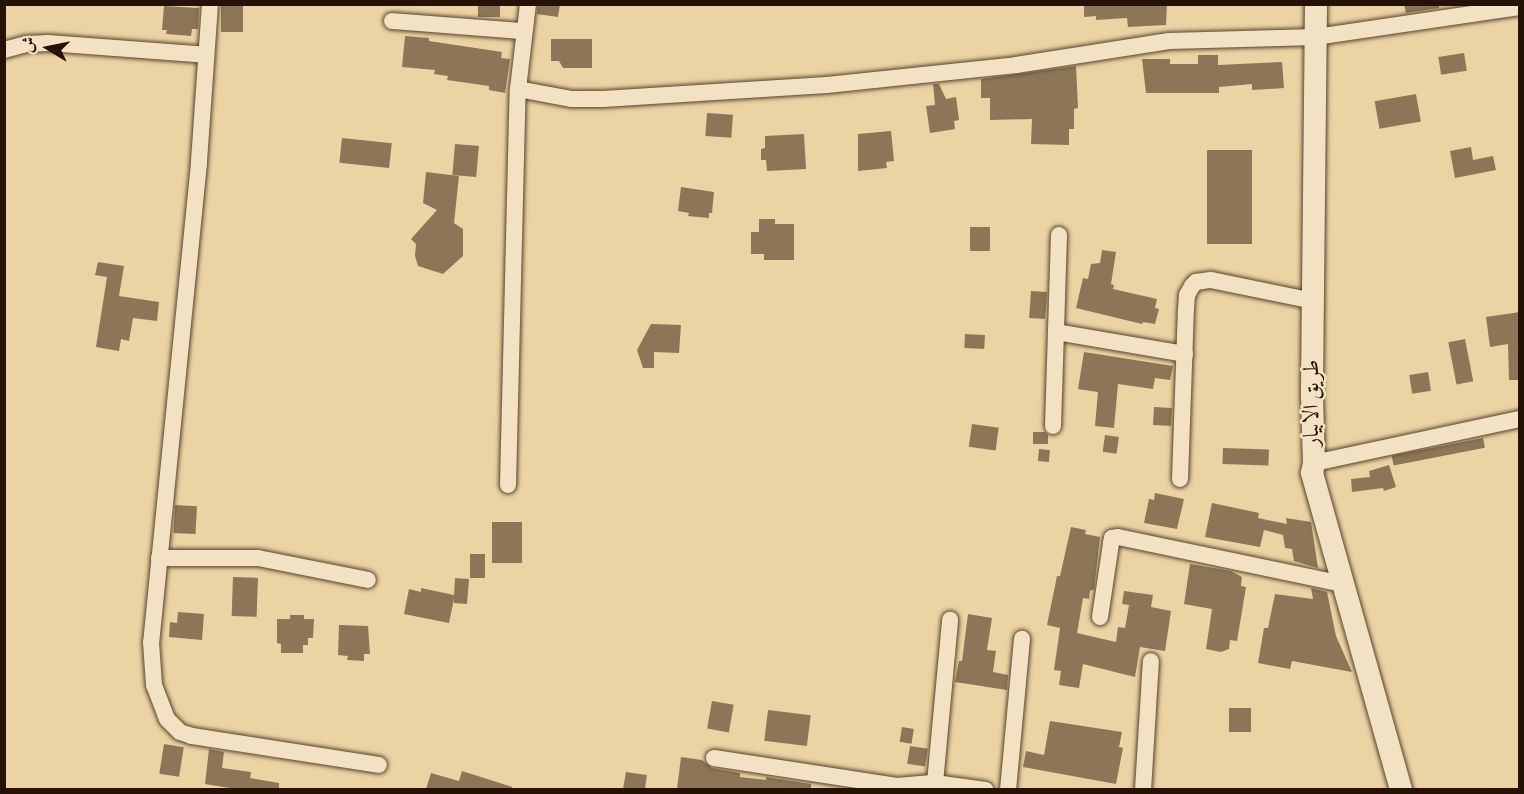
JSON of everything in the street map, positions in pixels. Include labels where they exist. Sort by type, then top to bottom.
[{"type":"main road","name":"طريق الابيار","points":[[1316,4],[1312,301],[1314,463],[1312,473],[1401,789]]},
{"type":"street","points":[[210,4],[199,163],[151,642],[152,667],[159,702],[168,719],[180,732],[192,736],[379,765]]},
{"type":"street","points":[[508,485],[518,89],[523,31],[528,4]]},
{"type":"street","points":[[518,89],[572,99],[645,98],[723,90],[827,85],[1006,66],[1169,41],[1316,37],[1520,7]]},
{"type":"street","points":[[392,21],[523,31]]},
{"type":"street","points":[[4,50],[27,44],[48,44],[206,55]]},
{"type":"street","points":[[1053,426],[1059,235]]},
{"type":"street","points":[[1180,479],[1187,296],[1197,282],[1212,280],[1312,301]]},
{"type":"street","points":[[1056,332],[1185,354]]},
{"type":"street","points":[[1314,463],[1520,419]]},
{"type":"street","points":[[1100,617],[1112,538],[1118,537],[1342,584]]},
{"type":"street","points":[[159,558],[258,558],[368,580]]},
{"type":"street","points":[[935,783],[950,620]]},
{"type":"street","points":[[1008,789],[1022,639]]},
{"type":"street","points":[[1143,789],[1151,661]]},
{"type":"street","points":[[714,758],[897,786],[935,783],[986,789]]},
{"type":"building","points":[[221,4],[243,4],[243,32],[221,32]]},
{"type":"building","points":[[478,4],[500,4],[500,17],[478,17]]},
{"type":"building","points":[[538,4],[560,4],[558,17],[537,14]]},
{"type":"building","points":[[1084,4],[1167,4],[1166,25],[1128,27],[1127,18],[1096,20],[1096,16],[1084,17]]},
{"type":"building","points":[[1404,4],[1439,4],[1439,8],[1406,13]]},
{"type":"building","points":[[164,6],[199,8],[198,29],[192,29],[191,36],[166,34],[167,30],[162,30]]},
{"type":"building","points":[[405,36],[429,38],[429,41],[502,52],[501,58],[510,59],[505,93],[489,90],[489,86],[447,80],[448,76],[434,74],[435,70],[402,67]]},
{"type":"building","points":[[551,39],[592,39],[592,68],[563,68],[559,61],[551,61]]},
{"type":"building","points":[[1464,53],[1467,71],[1441,75],[1438,57]]},
{"type":"building","points":[[1198,55],[1218,55],[1218,65],[1282,62],[1284,88],[1252,90],[1252,84],[1219,87],[1219,93],[1146,93],[1142,59],[1170,59],[1170,64],[1198,64]]},
{"type":"building","points":[[1076,66],[1078,108],[1074,109],[1074,129],[1069,129],[1069,145],[1031,144],[1032,119],[990,120],[990,98],[981,98],[981,79]]},
{"type":"building","points":[[933,84],[939,84],[946,99],[956,97],[959,120],[954,121],[955,129],[930,133],[926,106],[935,105]]},
{"type":"building","points":[[1416,94],[1421,122],[1380,129],[1375,101]]},
{"type":"building","points":[[707,113],[733,115],[731,138],[705,136]]},
{"type":"building","points":[[891,131],[894,161],[886,162],[887,168],[858,171],[858,134]]},
{"type":"building","points":[[804,134],[806,169],[767,171],[766,160],[761,160],[761,149],[765,148],[765,136]]},
{"type":"building","points":[[342,138],[392,143],[389,168],[339,163]]},
{"type":"building","points":[[455,144],[479,146],[476,177],[452,175]]},
{"type":"building","points":[[1471,147],[1473,160],[1493,156],[1496,170],[1455,178],[1450,151]]},
{"type":"building","points":[[1207,150],[1252,150],[1252,244],[1207,244]]},
{"type":"building","points":[[426,172],[459,176],[454,223],[463,229],[463,256],[443,274],[418,266],[415,256],[416,244],[411,239],[437,210],[423,203]]},
{"type":"building","points":[[681,187],[714,192],[712,213],[709,213],[709,218],[688,216],[689,213],[678,211]]},
{"type":"building","points":[[759,219],[775,219],[775,224],[794,224],[794,260],[764,260],[764,254],[751,254],[751,232],[759,232]]},
{"type":"building","points":[[970,227],[990,227],[990,251],[970,251]]},
{"type":"building","points":[[1102,250],[1116,252],[1111,284],[1114,285],[1113,289],[1157,299],[1155,308],[1159,309],[1155,324],[1143,322],[1142,324],[1076,308],[1083,278],[1088,279],[1091,264],[1100,263]]},
{"type":"building","points":[[98,262],[124,266],[119,296],[159,302],[157,321],[133,318],[129,341],[121,339],[119,351],[96,347],[107,277],[95,275]]},
{"type":"building","points":[[1031,291],[1047,292],[1045,319],[1029,318]]},
{"type":"building","points":[[1520,312],[1520,380],[1509,380],[1508,344],[1490,347],[1486,317]]},
{"type":"building","points":[[651,324],[681,325],[679,353],[654,352],[654,368],[643,368],[637,350]]},
{"type":"building","points":[[965,334],[985,335],[984,349],[964,348]]},
{"type":"building","points":[[1465,339],[1473,381],[1457,384],[1448,342]]},
{"type":"building","points":[[1084,352],[1173,366],[1170,380],[1155,378],[1153,389],[1118,384],[1114,428],[1095,426],[1098,392],[1078,389]]},
{"type":"building","points":[[1428,372],[1431,391],[1412,394],[1409,375]]},
{"type":"building","points":[[1154,407],[1172,408],[1171,426],[1153,425]]},
{"type":"building","points":[[972,424],[999,428],[996,451],[969,447]]},
{"type":"building","points":[[1033,432],[1045,432],[1048,435],[1048,444],[1033,444]]},
{"type":"building","points":[[1105,435],[1119,437],[1116,454],[1103,452]]},
{"type":"building","points":[[1483,438],[1485,448],[1394,466],[1392,456]]},
{"type":"building","points":[[1223,448],[1269,450],[1268,466],[1222,464]]},
{"type":"building","points":[[1039,449],[1050,450],[1049,462],[1038,461]]},
{"type":"building","points":[[1389,465],[1396,487],[1384,491],[1383,488],[1352,492],[1351,479],[1370,477],[1369,471]]},
{"type":"building","points":[[1155,493],[1184,499],[1177,529],[1144,523],[1149,499],[1154,500]]},
{"type":"building","points":[[1212,503],[1259,513],[1258,518],[1287,524],[1286,518],[1311,522],[1318,568],[1294,561],[1292,549],[1285,548],[1283,535],[1264,530],[1260,547],[1205,537]]},
{"type":"building","points":[[175,505],[197,506],[196,534],[174,533]]},
{"type":"building","points":[[492,522],[522,522],[522,563],[492,563]]},
{"type":"building","points":[[1071,527],[1086,530],[1085,534],[1100,537],[1094,589],[1090,591],[1089,599],[1083,598],[1077,633],[1116,642],[1118,627],[1125,628],[1129,605],[1122,604],[1124,591],[1153,595],[1151,607],[1171,611],[1165,651],[1140,647],[1135,677],[1083,664],[1079,688],[1059,685],[1061,671],[1054,670],[1060,628],[1047,625],[1057,576],[1060,576]]},
{"type":"building","points":[[470,554],[485,554],[485,578],[470,578]]},
{"type":"building","points":[[1190,564],[1231,571],[1242,577],[1241,586],[1246,587],[1237,641],[1230,640],[1229,649],[1221,652],[1206,649],[1212,609],[1184,604]]},
{"type":"building","points":[[233,577],[258,578],[257,617],[232,616]]},
{"type":"building","points":[[455,578],[469,579],[467,604],[454,603],[454,599],[449,623],[404,614],[409,589],[421,592],[421,588],[454,595]]},
{"type":"building","points":[[1311,588],[1327,592],[1336,636],[1352,672],[1292,661],[1290,669],[1258,663],[1264,628],[1268,628],[1275,594],[1313,599]]},
{"type":"building","points":[[178,612],[204,614],[202,640],[169,637],[170,622],[177,623]]},
{"type":"building","points":[[968,614],[992,618],[987,650],[996,651],[993,672],[1008,675],[1007,690],[955,682],[959,661],[962,661]]},
{"type":"building","points":[[290,615],[304,615],[304,619],[314,619],[313,638],[308,638],[308,645],[303,645],[303,653],[281,653],[281,644],[277,643],[277,619],[290,619]]},
{"type":"building","points":[[339,625],[368,626],[370,654],[364,654],[364,661],[347,660],[348,656],[338,655]]},
{"type":"building","points":[[712,701],[734,705],[729,732],[707,729]]},
{"type":"building","points":[[1229,708],[1251,708],[1251,732],[1229,732]]},
{"type":"building","points":[[768,710],[811,715],[807,746],[764,741]]},
{"type":"building","points":[[1050,721],[1122,732],[1119,747],[1123,748],[1116,784],[1023,767],[1026,751],[1044,755]]},
{"type":"building","points":[[902,727],[914,729],[912,744],[900,742]]},
{"type":"building","points":[[164,744],[184,747],[179,777],[159,774]]},
{"type":"building","points":[[910,746],[928,749],[925,767],[907,764]]},
{"type":"building","points":[[209,749],[224,752],[222,768],[251,772],[250,778],[279,783],[279,789],[236,789],[205,784]]},
{"type":"building","points":[[681,757],[702,760],[712,768],[740,773],[740,777],[766,780],[766,777],[811,784],[811,789],[677,789]]},
{"type":"building","points":[[462,771],[512,787],[512,789],[426,789],[431,773],[459,781]]},
{"type":"building","points":[[626,772],[647,775],[645,789],[623,789]]}]
